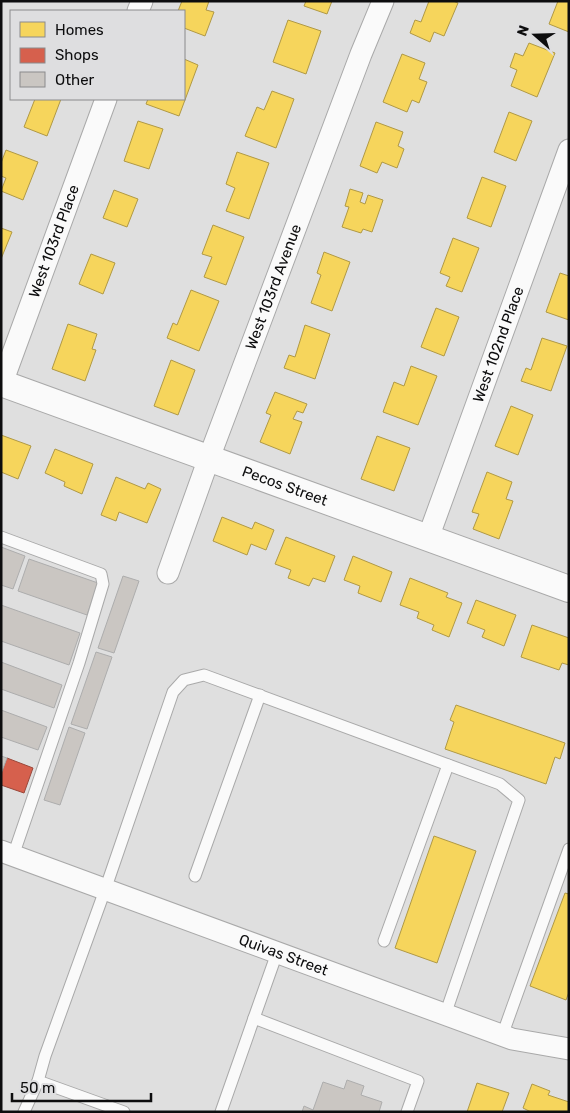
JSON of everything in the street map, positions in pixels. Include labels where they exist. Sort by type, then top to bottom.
[{"type":"street","name":"West 103rd Avenue","points":[[168,573],[209,458],[361,54],[384,1]]},
{"type":"street","name":"West 103rd Place","points":[[2,383],[106,100]]},
{"type":"street","name":"West 102nd Place","points":[[428,538],[569,150]]},
{"type":"street","name":"Pecos Street","points":[[2,383],[569,589]]},
{"type":"street","name":"Quivas Street","points":[[7,854],[502,1036],[569,1049]]},
{"type":"lane","points":[[1,537],[101,574],[103,584],[79,663],[7,854]]},
{"type":"lane","points":[[24,1112],[38,1081],[45,1056],[105,890],[173,692],[184,680],[204,675],[500,784],[520,800],[445,1015]]},
{"type":"lane","points":[[195,876],[260,695]]},
{"type":"lane","points":[[384,941],[448,765]]},
{"type":"lane","points":[[502,1036],[569,848]]},
{"type":"lane","points":[[221,1112],[277,953]]},
{"type":"lane","points":[[254,1018],[418,1081],[407,1112]]},
{"type":"lane","points":[[38,1081],[124,1112]]},
{"type":"building: Homes","points":[[182,1],[209,1],[206,10],[214,12],[205,36],[185,28],[185,10],[178,10]]},
{"type":"building: Homes","points":[[306,1],[332,1],[327,14],[304,6]]},
{"type":"building: Homes","points":[[429,1],[453,1],[458,3],[444,36],[434,32],[430,42],[410,33],[415,20],[421,22]]},
{"type":"building: Homes","points":[[558,1],[569,1],[569,32],[549,24]]},
{"type":"building: Homes","points":[[288,20],[321,31],[306,74],[273,62]]},
{"type":"building: Homes","points":[[529,43],[555,53],[537,97],[511,86],[517,70],[510,67],[515,53],[523,56]]},
{"type":"building: Homes","points":[[402,54],[425,63],[419,79],[427,82],[419,103],[412,100],[407,112],[383,102]]},
{"type":"building: Homes","points":[[185,59],[198,65],[185,100]]},
{"type":"building: Homes","points":[[272,91],[294,99],[276,148],[245,136],[257,107],[264,110]]},
{"type":"building: Homes","points":[[35,100],[61,100],[47,136],[24,127]]},
{"type":"building: Homes","points":[[148,100],[185,100],[179,116],[146,104]]},
{"type":"building: Homes","points":[[509,112],[532,121],[516,161],[494,152]]},
{"type":"building: Homes","points":[[138,121],[163,129],[149,169],[124,161]]},
{"type":"building: Homes","points":[[376,122],[403,132],[398,146],[404,149],[397,168],[382,162],[377,173],[360,166]]},
{"type":"building: Homes","points":[[6,150],[38,162],[23,200],[1,191],[6,178],[1,176],[1,163]]},
{"type":"building: Homes","points":[[237,152],[269,163],[249,219],[226,211],[235,188],[226,184]]},
{"type":"building: Homes","points":[[482,177],[506,186],[491,227],[467,218]]},
{"type":"building: Homes","points":[[350,189],[363,193],[360,202],[365,204],[368,195],[383,200],[372,232],[363,229],[361,233],[342,227],[349,207],[345,206]]},
{"type":"building: Homes","points":[[114,190],[138,199],[127,227],[103,218]]},
{"type":"building: Homes","points":[[213,225],[244,237],[226,285],[204,277],[212,257],[202,254]]},
{"type":"building: Homes","points":[[1,228],[12,232],[1,259]]},
{"type":"building: Homes","points":[[453,238],[479,248],[462,292],[446,286],[450,277],[440,273]]},
{"type":"building: Homes","points":[[324,252],[350,262],[332,311],[311,303],[321,275],[317,273]]},
{"type":"building: Homes","points":[[91,254],[115,263],[103,294],[79,284]]},
{"type":"building: Homes","points":[[560,273],[569,276],[569,320],[546,312]]},
{"type":"building: Homes","points":[[191,290],[219,301],[199,351],[167,338],[173,323],[177,325]]},
{"type":"building: Homes","points":[[436,308],[459,317],[444,356],[421,347]]},
{"type":"building: Homes","points":[[68,324],[97,334],[92,349],[96,350],[85,381],[52,369]]},
{"type":"building: Homes","points":[[305,325],[330,334],[315,379],[284,368],[289,355],[295,357]]},
{"type":"building: Homes","points":[[542,338],[567,346],[551,391],[521,381],[526,368],[531,370]]},
{"type":"building: Homes","points":[[171,360],[195,370],[178,415],[154,406]]},
{"type":"building: Homes","points":[[411,366],[437,376],[418,425],[383,412],[394,382],[404,386]]},
{"type":"building: Homes","points":[[275,392],[307,404],[303,413],[297,411],[293,419],[302,422],[290,454],[260,442],[271,415],[266,413]]},
{"type":"building: Homes","points":[[511,406],[533,415],[518,455],[495,446]]},
{"type":"building: Homes","points":[[1,435],[31,446],[18,479],[1,472]]},
{"type":"building: Homes","points":[[377,436],[410,448],[394,491],[361,479]]},
{"type":"building: Homes","points":[[55,449],[93,464],[82,494],[64,486],[65,482],[45,473]]},
{"type":"building: Homes","points":[[487,472],[512,482],[506,499],[513,501],[499,539],[473,529],[479,514],[472,512]]},
{"type":"building: Homes","points":[[116,477],[145,489],[148,483],[161,489],[147,523],[119,512],[116,521],[101,515]]},
{"type":"building: Homes","points":[[222,517],[252,529],[255,522],[274,530],[266,550],[251,544],[247,555],[213,541]]},
{"type":"building: Homes","points":[[286,537],[335,556],[325,582],[313,578],[309,586],[288,578],[291,570],[275,564]]},
{"type":"building: Homes","points":[[353,556],[392,572],[381,602],[358,593],[360,586],[344,580]]},
{"type":"building: Homes","points":[[410,578],[448,593],[446,597],[462,603],[449,637],[432,630],[434,625],[417,618],[419,612],[400,605]]},
{"type":"building: Homes","points":[[476,600],[516,615],[504,646],[482,637],[485,630],[467,623]]},
{"type":"building: Homes","points":[[532,625],[569,638],[569,665],[562,663],[559,670],[521,657]]},
{"type":"building: Homes","points":[[456,705],[565,743],[560,759],[555,757],[546,784],[445,749],[454,722],[450,720]]},
{"type":"building: Homes","points":[[434,836],[476,851],[437,963],[395,948]]},
{"type":"building: Homes","points":[[565,893],[569,894],[569,992],[566,1000],[530,986]]},
{"type":"building: Homes","points":[[477,1083],[509,1093],[502,1112],[467,1112]]},
{"type":"building: Homes","points":[[532,1084],[550,1091],[548,1095],[569,1102],[569,1112],[531,1112],[523,1108]]},
{"type":"building: Shops","points":[[7,758],[33,768],[24,793],[1,785],[1,774]]},
{"type":"building: Other","points":[[1,547],[25,556],[13,589],[1,585]]},
{"type":"building: Other","points":[[29,559],[98,583],[87,615],[18,591]]},
{"type":"building: Other","points":[[123,576],[139,581],[114,653],[98,648]]},
{"type":"building: Other","points":[[1,605],[80,633],[69,665],[1,641]]},
{"type":"building: Other","points":[[96,652],[112,657],[87,729],[71,724]]},
{"type":"building: Other","points":[[1,662],[62,685],[54,708],[1,689]]},
{"type":"building: Other","points":[[1,710],[47,727],[38,750],[1,737]]},
{"type":"building: Other","points":[[69,727],[85,733],[60,805],[44,800]]},
{"type":"building: Other","points":[[1,756],[7,758],[1,774]]},
{"type":"building: Other","points":[[347,1080],[364,1086],[361,1095],[382,1102],[379,1112],[302,1112],[304,1106],[313,1110],[323,1082],[344,1089]]}]
